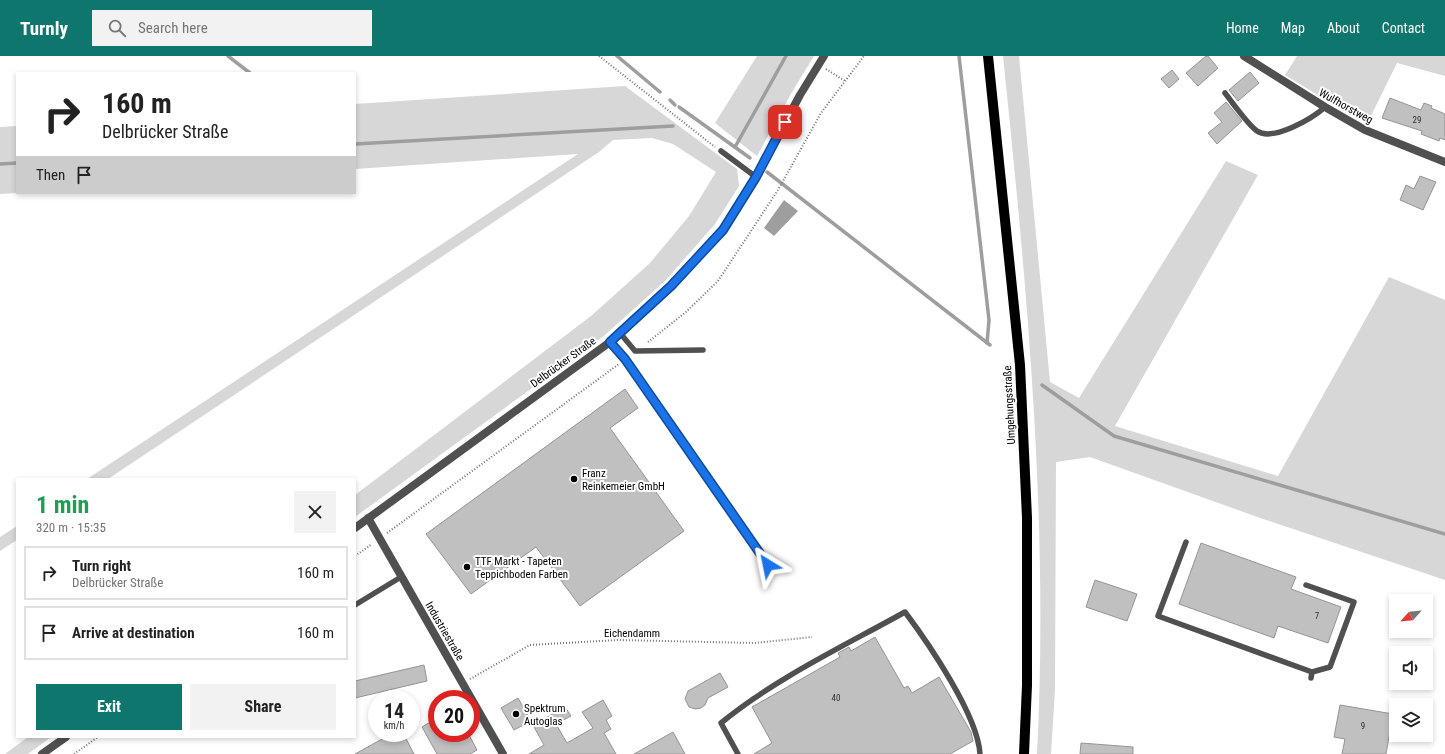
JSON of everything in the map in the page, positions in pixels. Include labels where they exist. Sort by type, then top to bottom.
[{"type":"main road","name":"Umgehungsstraße","points":[[988,56],[1020,365],[1027,518],[1027,685],[1024,754]]},
{"type":"street","name":"Delbrücker Straße","points":[[356,527],[610,342],[671,286],[723,230],[756,177],[818,64],[824,56]]},
{"type":"street","name":"Wulfhorstweg","points":[[1244,56],[1325,107],[1365,130],[1445,162]]},
{"type":"street","name":"Industriestraße","points":[[368,518],[503,754]]},
{"type":"street","points":[[42,754],[65,738]]},
{"type":"lane","points":[[1225,93],[1257,132],[1267,134],[1302,123],[1325,107]]},
{"type":"lane","points":[[721,151],[756,177]]},
{"type":"lane","points":[[620,333],[635,351],[703,350]]},
{"type":"lane","points":[[610,342],[625,359],[768,565]]},
{"type":"lane","points":[[1186,542],[1158,616],[1311,675],[1330,667],[1354,602],[1306,586]]},
{"type":"lane","points":[[356,604],[401,577]]},
{"type":"lane","points":[[738,754],[721,722],[751,700],[834,651],[905,612],[925,639],[955,689],[979,740],[980,754]]},
{"type":"path","points":[[599,56],[721,151]]},
{"type":"path","points":[[635,351],[686,312],[718,281],[778,190],[821,113],[864,56]]},
{"type":"path","points":[[818,64],[845,81]]},
{"type":"path","points":[[356,555],[625,359]]},
{"type":"path","name":"Eichendamm","points":[[462,683],[530,645],[618,640],[755,643],[812,637]]},
{"type":"path","points":[[74,754],[97,738]]},
{"type":"shaded area","points":[[757,56],[814,56],[792,92],[757,156],[715,123]]},
{"type":"shaded area","points":[[1003,56],[1019,56],[1050,382],[1079,398],[1226,161],[1258,175],[1115,426],[1278,476],[1389,277],[1445,300],[1445,580],[1263,519],[1090,457],[1056,462],[1055,690],[1051,754],[1037,754],[1040,667],[1040,580],[1034,405],[1020,230]]},
{"type":"shaded area","points":[[1297,56],[1445,56],[1445,76],[1397,63],[1368,122],[1344,111],[1285,75]]},
{"type":"shaded area","points":[[625,86],[737,169],[739,186],[715,224],[666,280],[605,335],[356,516],[356,494],[591,316],[650,263],[689,216],[716,172],[673,144],[652,138],[613,140],[599,152],[110,478],[89,478],[578,154],[356,169],[356,104]]},
{"type":"shaded area","points":[[16,126],[16,193],[0,194],[0,127]]},
{"type":"shaded area","points":[[784,200],[798,211],[774,236],[764,228]]},
{"type":"shaded area","points":[[16,527],[16,541],[0,551],[0,537]]},
{"type":"shaded area","points":[[27,738],[50,738],[28,754],[5,754]]},
{"type":"building","points":[[1206,56],[1208,56],[1218,68],[1198,86],[1186,73]]},
{"type":"building","points":[[1172,70],[1179,79],[1169,88],[1161,79]]},
{"type":"building","points":[[1250,72],[1259,83],[1238,101],[1229,90]]},
{"type":"building","points":[[1390,98],[1421,110],[1424,103],[1445,114],[1445,140],[1440,138],[1439,141],[1421,134],[1422,131],[1382,118]]},
{"type":"building","points":[[1226,102],[1242,121],[1217,144],[1208,133],[1222,122],[1214,113]]},
{"type":"building","points":[[1420,176],[1436,182],[1423,210],[1400,200],[1406,185],[1414,189]]},
{"type":"building","name":"Franz Reinkemeier GmbH","points":[[625,389],[638,408],[610,428],[684,531],[580,606],[536,547],[471,594],[426,534]]},
{"type":"building","points":[[1201,543],[1296,577],[1291,589],[1341,607],[1328,643],[1278,626],[1274,638],[1179,604]]},
{"type":"building","points":[[1095,580],[1137,594],[1127,621],[1086,607]]},
{"type":"building","points":[[875,637],[904,688],[908,686],[912,693],[939,677],[971,732],[973,741],[950,754],[754,754],[772,743],[752,707],[840,657],[838,653],[849,647],[851,651]]},
{"type":"building","points":[[424,665],[427,681],[389,690],[368,690],[368,695],[356,698],[356,681]]},
{"type":"building","points":[[720,673],[728,687],[708,698],[705,705],[701,708],[695,709],[689,707],[685,699],[688,691]]},
{"type":"building","name":"Spektrum Autoglas","points":[[518,698],[531,721],[514,730],[501,708]]},
{"type":"building","points":[[603,700],[612,716],[606,720],[611,729],[604,733],[616,754],[529,754],[544,745],[533,725],[565,707],[571,716],[556,724],[567,743],[593,728],[582,712]]},
{"type":"building","points":[[1340,705],[1389,713],[1389,737],[1386,754],[1342,754],[1345,739],[1334,737]]},
{"type":"building","points":[[428,723],[428,738],[422,727]]},
{"type":"building","points":[[673,732],[685,754],[634,754]]},
{"type":"building","points":[[377,742],[408,742],[414,754],[355,754]]},
{"type":"building","points":[[430,742],[473,742],[477,750],[470,754],[437,754]]},
{"type":"building","points":[[1081,743],[1133,747],[1133,754],[1080,754]]},
{"type":"waterway","points":[[228,56],[249,72]]},
{"type":"waterway","points":[[617,56],[660,92]]},
{"type":"waterway","points":[[735,147],[786,56]]},
{"type":"waterway","points":[[959,56],[989,320],[987,343]]},
{"type":"waterway","points":[[670,100],[675,105]]},
{"type":"waterway","points":[[679,107],[750,158]]},
{"type":"waterway","points":[[356,144],[673,126]]},
{"type":"waterway","points":[[0,164],[16,163]]},
{"type":"waterway","points":[[767,172],[990,345]]},
{"type":"waterway","points":[[1042,385],[1114,436],[1445,534]]},
{"type":"place","name":"Franz Reinkemeier GmbH","points":[[574,479]]},
{"type":"place","name":"TTF Markt - Tapeten Teppichboden Farben","points":[[467,567]]},
{"type":"place","name":"Spektrum Autoglas","points":[[516,714]]},
{"type":"route","points":[[768,565],[625,359],[610,342],[671,286],[723,230],[756,177],[785,122]]}]
